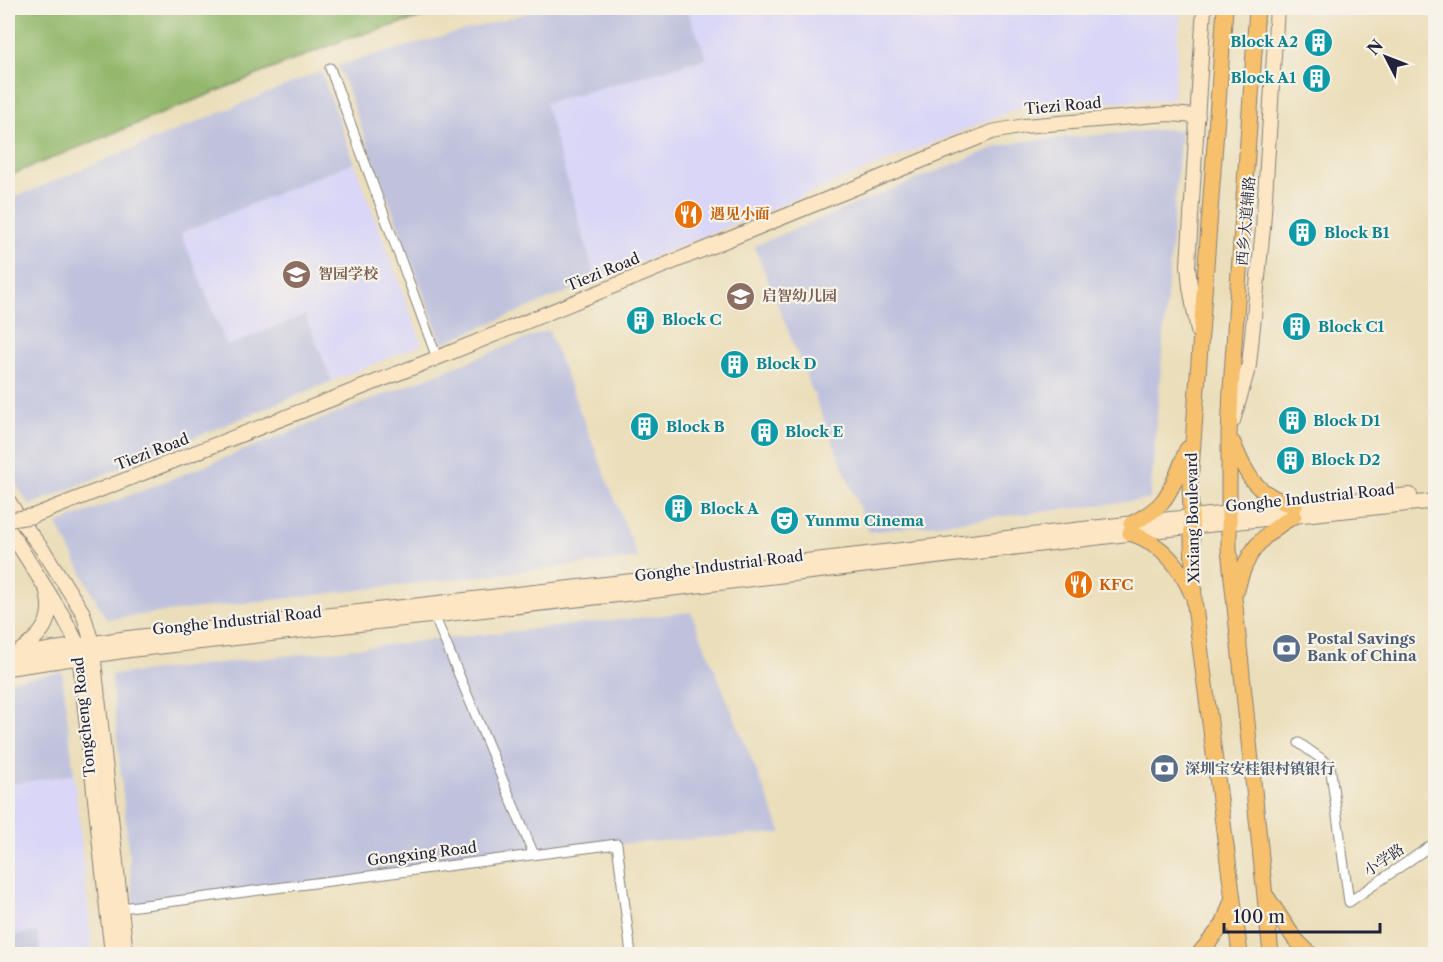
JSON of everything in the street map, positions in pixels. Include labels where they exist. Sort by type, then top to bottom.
[{"type":"main road","name":"Xixiang Boulevard","points":[[1225,8],[1190,483],[1194,599],[1240,954]]},
{"type":"main road","points":[[1257,8],[1229,435],[1229,549],[1271,954]]},
{"type":"main road","points":[[1193,430],[1180,468],[1162,501],[1130,529],[1164,552],[1177,566],[1194,599]]},
{"type":"main road","points":[[1229,435],[1246,472],[1260,490],[1295,511],[1257,544],[1240,576],[1235,602]]},
{"type":"main road","points":[[1265,894],[1294,938],[1310,954]]},
{"type":"main road","points":[[1199,954],[1223,925],[1234,895]]},
{"type":"street","points":[[1200,345],[1188,265],[1204,8]]},
{"type":"street","name":"西乡大道辅路","points":[[1229,435],[1249,365],[1263,228],[1276,8]]},
{"type":"street","points":[[330,68],[437,358]]},
{"type":"street","name":"Tiezi Road","points":[[8,520],[33,516],[437,358],[992,132],[1023,126],[1168,114],[1198,116]]},
{"type":"street","name":"Gonghe Industrial Road","points":[[8,668],[128,638],[676,576],[1295,511],[1436,493]]},
{"type":"street","name":"Tongcheng Road","points":[[8,500],[83,613],[112,954]]},
{"type":"street","name":"Gonghe Industrial Road","points":[[1295,511],[1436,501]]},
{"type":"street","name":"Tongcheng Road","points":[[8,528],[86,650],[126,954]]},
{"type":"street","name":"Gonghe Industrial Road","points":[[11,656],[86,650],[130,650],[1130,529]]},
{"type":"street","points":[[11,656],[38,636],[45,626],[49,615],[49,601],[45,588]]},
{"type":"street","points":[[434,615],[534,855]]},
{"type":"street","name":"小学路","points":[[1299,743],[1330,765],[1349,902],[1436,842]]},
{"type":"street","name":"Gongxing Road","points":[[121,908],[617,844],[631,954]]},
{"type":"shaded area","points":[[546,8],[686,8],[707,58],[545,103],[596,280],[442,343],[338,65]]},
{"type":"shaded area","points":[[686,8],[1181,8],[1173,99],[1021,107],[596,280],[545,103],[706,58]]},
{"type":"shaded area","points":[[321,71],[354,162],[181,233],[227,346],[305,315],[332,381],[30,505],[8,466],[8,200]]},
{"type":"shaded area","points":[[1168,129],[1181,130],[1150,499],[869,532],[754,246],[996,147],[1026,141]]},
{"type":"shaded area","name":"智园学校","points":[[354,162],[422,344],[332,381],[305,315],[227,347],[181,233]]},
{"type":"shaded area","points":[[548,330],[638,558],[106,619],[57,524]]},
{"type":"shaded area","points":[[691,612],[782,833],[617,844],[134,906],[111,675]]},
{"type":"shaded area","points":[[62,672],[74,774],[8,785],[8,681]]},
{"type":"shaded area","points":[[74,774],[93,954],[41,954],[37,932],[8,936],[8,785]]},
{"type":"shaded area","points":[[37,932],[41,954],[8,954],[8,936]]},
{"type":"green space","points":[[8,8],[457,8],[348,38],[8,176]]},
{"type":"place","name":"Block A2","points":[[1319,42]]},
{"type":"place","name":"Block A1","points":[[1317,78]]},
{"type":"place","name":"遇见小面","points":[[689,214]]},
{"type":"place","name":"Block B1","points":[[1303,233]]},
{"type":"place","name":"智园学校","points":[[297,274]]},
{"type":"place","name":"启智幼儿园","points":[[741,296]]},
{"type":"place","name":"Block C","points":[[641,320]]},
{"type":"place","name":"Block C1","points":[[1297,327]]},
{"type":"place","name":"Block D","points":[[735,364]]},
{"type":"place","name":"Block D1","points":[[1292,421]]},
{"type":"place","name":"Block B","points":[[645,427]]},
{"type":"place","name":"Block E","points":[[764,432]]},
{"type":"place","name":"Block D2","points":[[1290,460]]},
{"type":"place","name":"Block A","points":[[679,509]]},
{"type":"place","name":"Yunmu Cinema","points":[[784,521]]},
{"type":"place","name":"KFC","points":[[1078,585]]},
{"type":"place","name":"Postal Savings Bank of China","points":[[1286,648]]},
{"type":"place","name":"深圳宝安桂银村镇银行","points":[[1164,769]]}]
